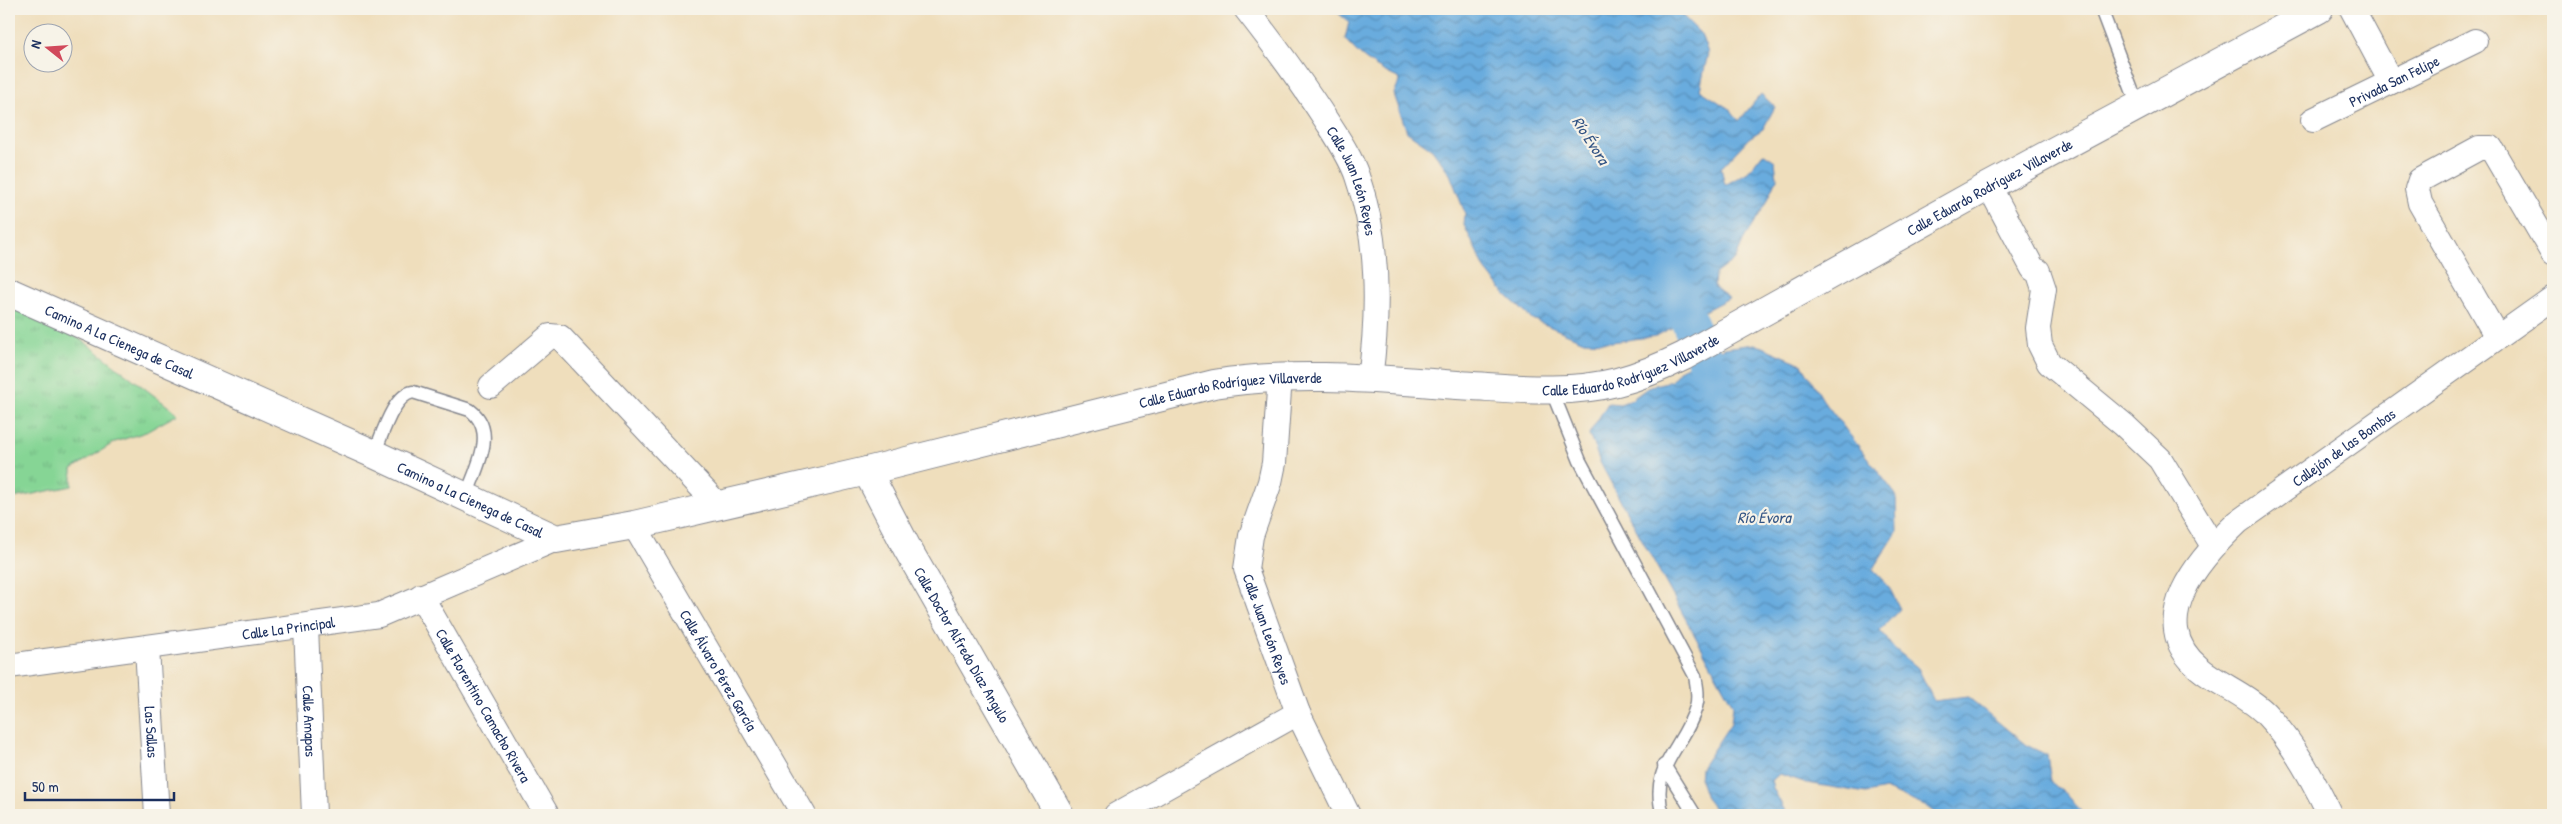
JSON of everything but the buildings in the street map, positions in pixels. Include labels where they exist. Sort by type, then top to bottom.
[{"type":"street","name":"Calle Juan León Reyes","points":[[1246,9],[1304,86],[1343,146],[1357,175],[1369,218],[1374,262],[1377,328],[1370,379]]},
{"type":"street","name":"Calle Eduardo Rodríguez Villaverde","points":[[867,471],[1214,384],[1280,376],[1551,389],[1616,383],[1655,370],[1989,186],[2319,9]]},
{"type":"street","points":[[2352,9],[2391,82]]},
{"type":"street","name":"Privada San Felipe","points":[[2313,120],[2475,41]]},
{"type":"street","points":[[2497,338],[2420,203],[2417,189],[2420,180],[2479,148],[2491,148],[2553,254]]},
{"type":"street","points":[[1989,186],[2033,269],[2038,271],[2044,289],[2038,328],[2040,344],[2049,363],[2124,425],[2160,459],[2213,546]]},
{"type":"street","name":"Camino A La Cienega de Casal","points":[[9,292],[231,391]]},
{"type":"street","name":"Callejón de las Bombas","points":[[2330,815],[2314,780],[2264,713],[2198,667],[2183,648],[2174,628],[2178,602],[2195,571],[2213,546],[2238,522],[2553,298]]},
{"type":"street","points":[[491,386],[550,336],[560,337],[717,504]]},
{"type":"street","name":"Calle Juan León Reyes","points":[[1280,376],[1274,463],[1270,482],[1250,536],[1246,569],[1298,713],[1348,815]]},
{"type":"street","name":"Camino a La Cienega de Casal","points":[[231,391],[374,454],[556,539],[634,525],[717,504],[867,471]]},
{"type":"street","name":"Calle Doctor Alfredo Díaz Angulo","points":[[867,471],[907,548],[1060,815]]},
{"type":"street","name":"Calle Álvaro Pérez García","points":[[634,525],[804,815]]},
{"type":"street","name":"Calle La Principal","points":[[9,666],[306,627],[386,614],[421,596],[556,539]]},
{"type":"street","name":"Calle Florentino Camacho Rivera","points":[[421,596],[547,815]]},
{"type":"street","name":"Calle Amapas","points":[[306,627],[314,815]]},
{"type":"street","name":"Las Sallas","points":[[147,648],[157,815]]},
{"type":"street","points":[[1116,815],[1298,713]]},
{"type":"lane","points":[[2100,9],[2138,106]]},
{"type":"lane","points":[[1551,389],[1580,461],[1695,676],[1697,705],[1664,765],[1659,793],[1663,815]]},
{"type":"lane","points":[[374,454],[395,405],[408,393],[413,392],[470,410],[478,416],[485,432],[484,444],[466,497]]},
{"type":"lane","points":[[1664,765],[1695,815]]},
{"type":"path","points":[[1907,815],[1910,808]]},
{"type":"path","points":[[1886,815],[1888,810]]},
{"type":"green space","points":[[9,305],[82,340],[178,414],[146,432],[115,442],[72,469],[72,486],[9,499]]},
{"type":"water","name":"Río Évora","points":[[1333,9],[1681,9],[1681,14],[1701,34],[1708,53],[1700,90],[1731,110],[1739,121],[1761,94],[1775,107],[1763,129],[1749,138],[1721,168],[1725,185],[1748,172],[1763,153],[1775,161],[1777,179],[1766,204],[1745,237],[1736,258],[1715,274],[1714,287],[1729,298],[1656,336],[1612,342],[1584,341],[1532,319],[1505,294],[1485,269],[1464,225],[1465,213],[1450,174],[1432,149],[1407,132],[1394,94],[1400,79],[1370,62],[1351,46],[1345,39],[1349,22]]},
{"type":"water","name":"Río Évora","points":[[1755,344],[1802,364],[1823,400],[1896,495],[1897,532],[1873,570],[1889,587],[1900,609],[1880,630],[1894,648],[1918,668],[1934,701],[1968,697],[2026,745],[2047,755],[2051,782],[2070,798],[2084,815],[1938,815],[1927,807],[1885,789],[1866,793],[1807,783],[1780,774],[1771,780],[1773,788],[1787,815],[1719,815],[1706,798],[1700,780],[1701,768],[1731,723],[1733,705],[1619,498],[1600,462],[1589,434],[1608,403],[1620,404],[1631,400],[1650,386],[1671,381],[1681,369],[1724,348]]},
{"type":"waterway","name":"Río Évora","points":[[1669,274],[1713,379]]}]
